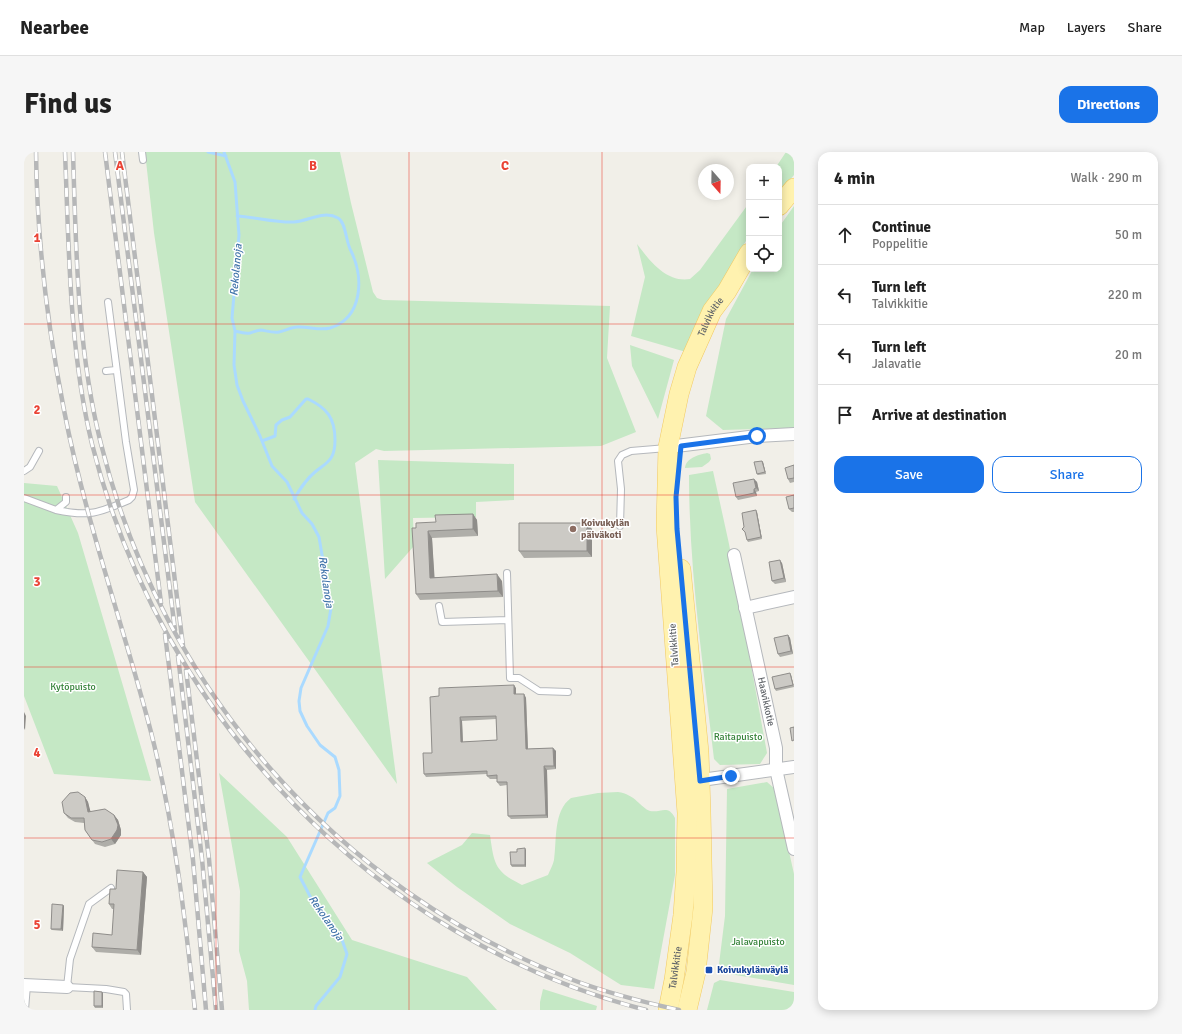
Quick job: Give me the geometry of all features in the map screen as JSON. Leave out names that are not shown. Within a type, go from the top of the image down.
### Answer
[{"type":"main road","points":[[782,202],[794,188]]},
{"type":"main road","name":"Talvikkitie","points":[[687,1010],[696,972],[703,908],[693,782],[677,529],[675,447],[679,394],[687,367],[712,311],[727,291],[746,258]]},
{"type":"main road","name":"Talvikkitie","points":[[668,1010],[674,980],[683,915],[693,782]]},
{"type":"street","points":[[675,447],[757,436],[794,434]]},
{"type":"street","name":"Haavikkotie","points":[[734,555],[776,748],[776,769],[794,849]]},
{"type":"street","points":[[745,608],[794,597]]},
{"type":"street","points":[[693,782],[794,767]]},
{"type":"street","points":[[25,985],[67,987]]},
{"type":"lane","points":[[142,152],[143,160]]},
{"type":"lane","points":[[24,498],[56,510],[75,514],[90,514],[101,512],[132,498],[134,490],[116,370],[108,302]]},
{"type":"lane","points":[[106,371],[116,370]]},
{"type":"lane","points":[[620,526],[621,489],[618,461],[622,455],[631,451],[675,447]]},
{"type":"lane","points":[[24,472],[30,467],[39,451]]},
{"type":"lane","points":[[56,510],[66,502],[66,497]]},
{"type":"lane","points":[[507,573],[510,678],[519,678],[539,691],[568,692]]},
{"type":"lane","points":[[439,606],[442,622],[508,620]]},
{"type":"lane","points":[[111,888],[89,904],[70,959],[67,987],[106,989],[124,992],[126,994],[127,1010]]},
{"type":"lane","points":[[25,985],[25,1010]]},
{"type":"green space","points":[[145,152],[340,152],[373,292],[377,298],[383,300],[610,306],[607,358],[636,432],[601,446],[384,451],[376,449],[355,463],[397,784],[195,502],[154,233]]},
{"type":"green space","points":[[786,152],[794,152],[794,175],[782,189],[782,164],[778,164]]},
{"type":"green space","points":[[794,206],[794,428],[723,430],[706,416],[726,319],[751,272],[782,272],[782,223]]},
{"type":"green space","points":[[746,207],[746,241],[696,324],[686,352],[631,336],[645,277],[637,244],[659,269],[673,277],[690,279],[700,270]]},
{"type":"green space","points":[[630,345],[674,360],[658,419],[632,366]]},
{"type":"green space","points":[[707,453],[710,454],[711,459],[702,467],[685,468],[690,459]]},
{"type":"green space","points":[[378,460],[514,464],[514,500],[476,502],[476,517],[413,518],[414,546],[385,579]]},
{"type":"green space","name":"Raitapuisto","points":[[713,471],[729,544],[767,753],[760,764],[720,765],[714,759],[694,582],[691,546],[689,475]]},
{"type":"green space","name":"Kytöpuisto","points":[[24,483],[57,486],[78,533],[151,781],[54,774],[24,696]]},
{"type":"green space","points":[[219,773],[287,837],[352,940],[467,977],[497,1010],[249,1010],[247,981],[239,951],[240,891]]},
{"type":"green space","name":"Jalavapuisto","points":[[767,782],[775,789],[794,874],[794,985],[718,972],[725,916],[727,789]]},
{"type":"green space","points":[[618,792],[629,795],[650,811],[670,811],[675,818],[675,875],[654,989],[621,985],[570,953],[510,924],[457,887],[427,863],[462,845],[472,833],[490,835],[497,866],[506,876],[522,885],[548,875],[554,860],[557,827],[561,810],[571,798],[598,793]]},
{"type":"green space","points":[[720,980],[794,992],[794,1010],[707,1010],[714,983]]},
{"type":"green space","points":[[543,989],[597,1006],[596,1010],[540,1010]]},
{"type":"building","points":[[762,461],[765,472],[757,474],[754,462]]},
{"type":"building","points":[[794,465],[794,478],[788,479],[785,468]]},
{"type":"building","points":[[754,479],[756,488],[754,489],[754,493],[736,497],[733,483]]},
{"type":"building","points":[[794,495],[794,508],[789,509],[786,497]]},
{"type":"building","points":[[756,510],[761,537],[747,540],[745,532],[742,529],[744,527],[742,513]]},
{"type":"building","points":[[473,514],[473,529],[428,531],[430,578],[497,574],[498,591],[416,594],[412,528],[416,528],[416,523],[436,522],[435,515]]},
{"type":"building","points":[[519,523],[587,523],[587,551],[519,551]]},
{"type":"building","points":[[780,560],[784,578],[772,581],[769,562]]},
{"type":"building","points":[[788,635],[791,651],[778,654],[774,638]]},
{"type":"building","points":[[790,673],[793,685],[775,689],[772,677]]},
{"type":"building","points":[[514,685],[514,694],[524,694],[526,749],[553,748],[554,766],[544,766],[546,815],[508,816],[507,782],[497,782],[497,775],[487,776],[487,771],[424,774],[423,753],[432,753],[430,697],[439,696],[439,688]],"holes":[[[496,716],[497,740],[461,742],[460,717]]]},
{"type":"building","points":[[794,727],[794,740],[792,741],[790,728]]},
{"type":"building","points":[[78,792],[85,797],[88,812],[105,809],[114,815],[118,825],[117,830],[111,839],[102,842],[92,840],[85,830],[84,818],[71,818],[64,813],[62,802],[70,793]]},
{"type":"building","points":[[525,848],[525,865],[511,865],[510,852],[517,852],[517,849]]},
{"type":"building","points":[[117,870],[143,872],[137,950],[92,947],[93,933],[112,935],[114,904],[109,904],[110,889],[116,889]]},
{"type":"building","points":[[52,904],[63,905],[61,929],[51,929]]},
{"type":"building","points":[[94,991],[102,992],[102,1006],[94,1006]]},
{"type":"waterway","points":[[208,152],[226,156]]},
{"type":"waterway","name":"Rekolanoja","points":[[224,152],[235,182],[239,235],[232,318],[235,331],[234,365],[237,385],[272,466],[287,482],[302,513],[312,524],[319,537],[331,608],[328,626],[301,688],[299,701],[300,711],[307,726],[320,745],[335,757],[339,770],[340,796],[335,808],[328,813],[300,877],[312,900],[341,937],[347,954],[340,977],[316,1006],[315,1010]]},
{"type":"waterway","points":[[235,331],[251,333],[258,330],[279,332],[297,327],[322,329],[330,328],[341,323],[355,306],[359,284],[355,261],[349,247],[343,224],[338,218],[322,215],[300,221],[287,222],[237,216]]},
{"type":"waterway","points":[[262,441],[275,436],[276,425],[282,420],[290,417],[306,399],[315,402],[329,415],[335,432],[332,456],[328,462],[309,478],[294,499]]},
{"type":"railway","points":[[36,152],[38,217],[44,281],[58,378],[73,451],[93,531],[140,692],[159,766],[178,870],[195,1010]]},
{"type":"railway","points":[[65,152],[69,262],[74,335],[84,408],[92,444],[124,544],[169,637],[225,724],[292,803],[369,872],[454,930],[547,977],[646,1010]]},
{"type":"railway","points":[[73,152],[77,262],[82,335],[93,408],[101,444],[129,533],[167,618],[215,697],[271,770],[336,835],[409,893],[488,941],[573,980],[625,997],[679,1010]]},
{"type":"railway","points":[[105,152],[161,603]]},
{"type":"railway","points":[[115,152],[175,630]]},
{"type":"railway","points":[[122,152],[183,646]]},
{"type":"railway","points":[[165,634],[193,860],[206,1010]]},
{"type":"railway","points":[[178,656],[202,859],[216,1010]]},
{"type":"railway","points":[[186,670],[209,859],[222,1010]]},
{"type":"place","name":"Koivukylän päiväkoti","points":[[573,529]]},
{"type":"place","name":"Koivukylänväylä","points":[[709,970]]},
{"type":"route","points":[[731,776],[700,781],[699,752],[677,529],[676,497],[681,446],[757,436]]}]
